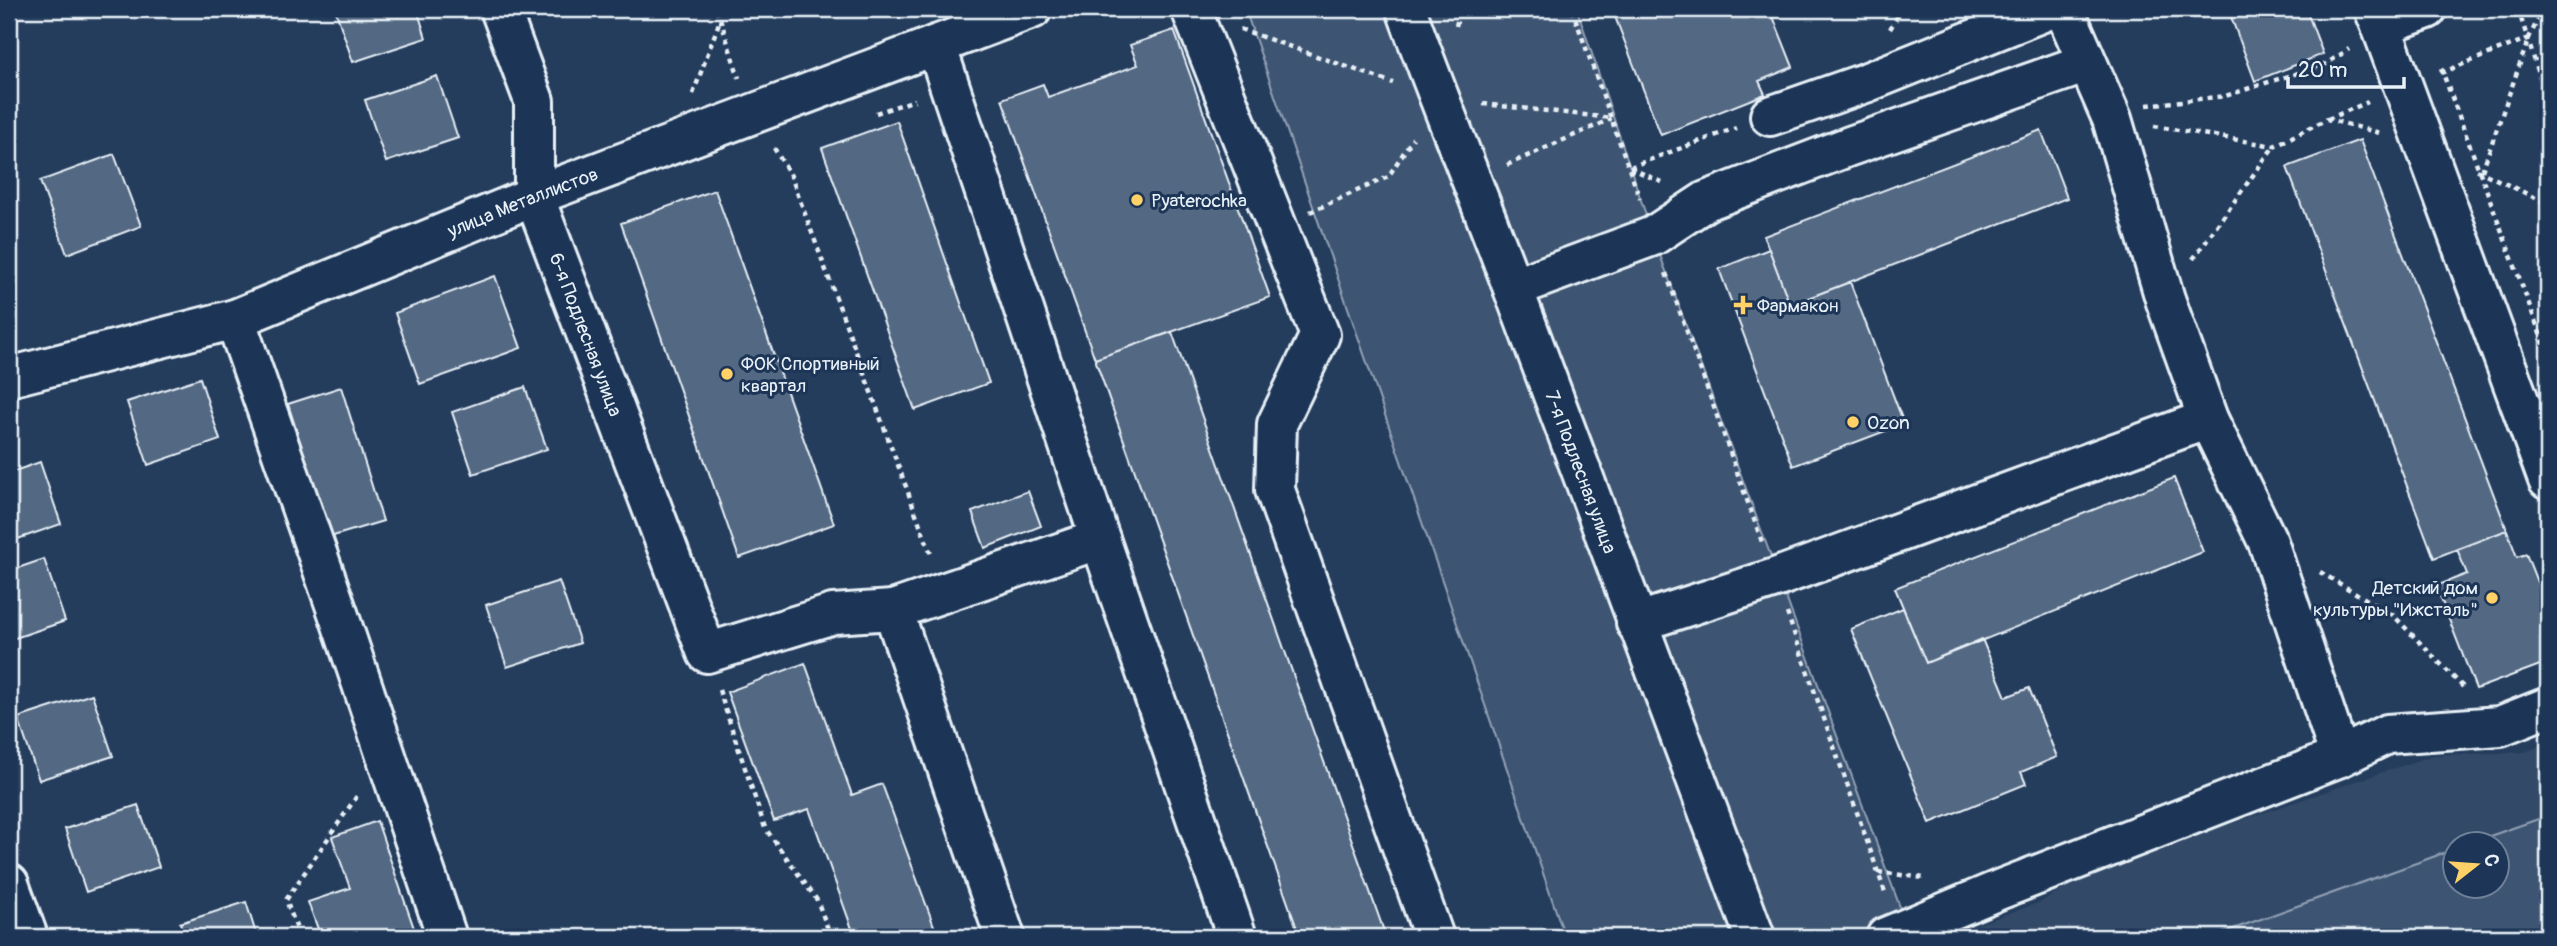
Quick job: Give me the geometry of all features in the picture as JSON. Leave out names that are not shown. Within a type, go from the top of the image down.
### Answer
[{"type":"street","name":"6-я Подлесная улица","points":[[500,9],[534,101],[534,196],[706,653]]},
{"type":"street","name":"улица Металлистов","points":[[9,377],[235,318],[534,196],[1032,9]]},
{"type":"street","name":"7-я Подлесная улица","points":[[1406,9],[1755,937]]},
{"type":"street","points":[[1770,116],[1865,83],[2050,9]]},
{"type":"street","points":[[2064,9],[2110,114],[2165,299],[2208,419],[2268,542],[2340,757]]},
{"type":"street","points":[[1192,10],[1320,334],[1277,424],[1275,490],[1434,937]]},
{"type":"street","points":[[2423,10],[2377,18],[2456,230],[2538,419],[2548,480]]},
{"type":"street","points":[[936,45],[1100,539],[1237,937]]},
{"type":"street","points":[[1513,288],[1653,236],[1706,201],[1850,146],[2087,63]]},
{"type":"street","points":[[235,318],[447,937]]},
{"type":"street","points":[[1636,623],[1775,578],[2208,419]]},
{"type":"street","points":[[706,653],[833,614],[893,610],[1100,539]]},
{"type":"street","points":[[893,610],[1005,937]]},
{"type":"street","points":[[1892,934],[2340,757],[2387,734],[2500,726],[2548,707]]},
{"type":"path","points":[[717,9],[751,114],[791,176],[946,592]]},
{"type":"path","points":[[1572,9],[1775,578],[1892,934]]},
{"type":"path","points":[[2518,9],[2548,102]]},
{"type":"path","points":[[2456,230],[2482,172],[2529,38],[2543,9]]},
{"type":"path","points":[[1192,10],[1438,99],[1612,118]]},
{"type":"path","points":[[2423,10],[2548,355]]},
{"type":"path","points":[[2110,114],[2225,96],[2326,64],[2377,18]]},
{"type":"path","points":[[674,143],[721,19]]},
{"type":"path","points":[[1278,227],[1388,177],[1438,99]]},
{"type":"path","points":[[2110,114],[2274,146]]},
{"type":"path","points":[[1630,167],[1770,116]]},
{"type":"path","points":[[1470,182],[1612,118]]},
{"type":"path","points":[[2165,299],[2274,146],[2327,119],[2425,145],[2548,204]]},
{"type":"path","points":[[2268,542],[2393,615],[2500,726]]},
{"type":"path","points":[[706,653],[765,828],[817,900],[831,937]]},
{"type":"path","points":[[300,937],[286,900],[384,755]]},
{"type":"shaded area","points":[[1245,9],[1577,9],[1653,236],[1911,937],[1565,937]]},
{"type":"shaded area","points":[[2548,743],[2548,937],[1942,937],[2041,902],[2091,871],[2434,755],[2525,752]]},
{"type":"shaded area","points":[[2544,817],[2548,827],[2548,937],[2211,937],[2442,854],[2442,900],[2512,900],[2512,830],[2507,830]]},
{"type":"building","points":[[335,9],[417,9],[426,38],[353,62]]},
{"type":"building","points":[[1612,9],[1770,9],[1793,67],[1759,81],[1765,94],[1661,135]]},
{"type":"building","points":[[2228,9],[2306,9],[2323,54],[2255,81]]},
{"type":"building","points":[[1174,30],[1270,297],[1095,359],[1002,99],[1043,84],[1048,97],[1138,65],[1130,45]]},
{"type":"building","points":[[437,76],[458,138],[386,162],[365,100]]},
{"type":"building","points":[[897,121],[989,383],[915,410],[822,148]]},
{"type":"building","points":[[2041,130],[2067,198],[1790,305],[1764,236]]},
{"type":"building","points":[[2360,140],[2507,530],[2434,558],[2287,167]]},
{"type":"building","points":[[114,154],[141,226],[67,254],[40,181]]},
{"type":"building","points":[[715,190],[834,524],[739,558],[621,223]]},
{"type":"building","points":[[1769,249],[1790,305],[1850,282],[1904,424],[1793,466],[1719,269]]},
{"type":"building","points":[[495,276],[521,348],[420,384],[395,313]]},
{"type":"building","points":[[1172,332],[1386,937],[1300,937],[1095,359]]},
{"type":"building","points":[[200,378],[220,440],[148,465],[127,402]]},
{"type":"building","points":[[341,387],[383,521],[330,537],[288,404]]},
{"type":"building","points":[[525,387],[547,449],[473,474],[452,412]]},
{"type":"building","points":[[40,462],[61,524],[9,542],[9,473]]},
{"type":"building","points":[[2174,478],[2203,552],[1926,663],[1895,588]]},
{"type":"building","points":[[1028,491],[1041,526],[985,548],[972,512]]},
{"type":"building","name":"Детский дом культуры \"Ижсталь\"","points":[[2507,530],[2517,557],[2526,554],[2548,610],[2548,662],[2476,689],[2436,586],[2467,574],[2457,549]]},
{"type":"building","points":[[44,559],[65,621],[9,640],[9,571]]},
{"type":"building","points":[[559,581],[580,643],[507,667],[486,605]]},
{"type":"building","points":[[1903,608],[1926,663],[1982,639],[2006,697],[2029,688],[2057,757],[2021,772],[2026,784],[1930,823],[1851,629]]},
{"type":"building","points":[[805,663],[852,795],[882,784],[938,937],[855,937],[809,809],[774,821],[727,692]]},
{"type":"building","points":[[92,694],[113,756],[39,780],[18,718]]},
{"type":"building","points":[[138,805],[159,867],[86,892],[65,829]]},
{"type":"building","points":[[377,821],[417,937],[321,937],[308,902],[350,888],[332,837]]},
{"type":"building","points":[[246,902],[257,937],[185,937],[180,923]]},
{"type":"place","name":"Pyaterochka","points":[[1137,200]]},
{"type":"place","name":"Фармакон","points":[[1743,305]]},
{"type":"place","name":"ФОК Спортивный квартал","points":[[727,374]]},
{"type":"place","name":"Ozon","points":[[1853,422]]},
{"type":"place","name":"Детский дом культуры \"Ижсталь\"","points":[[2492,598]]}]
